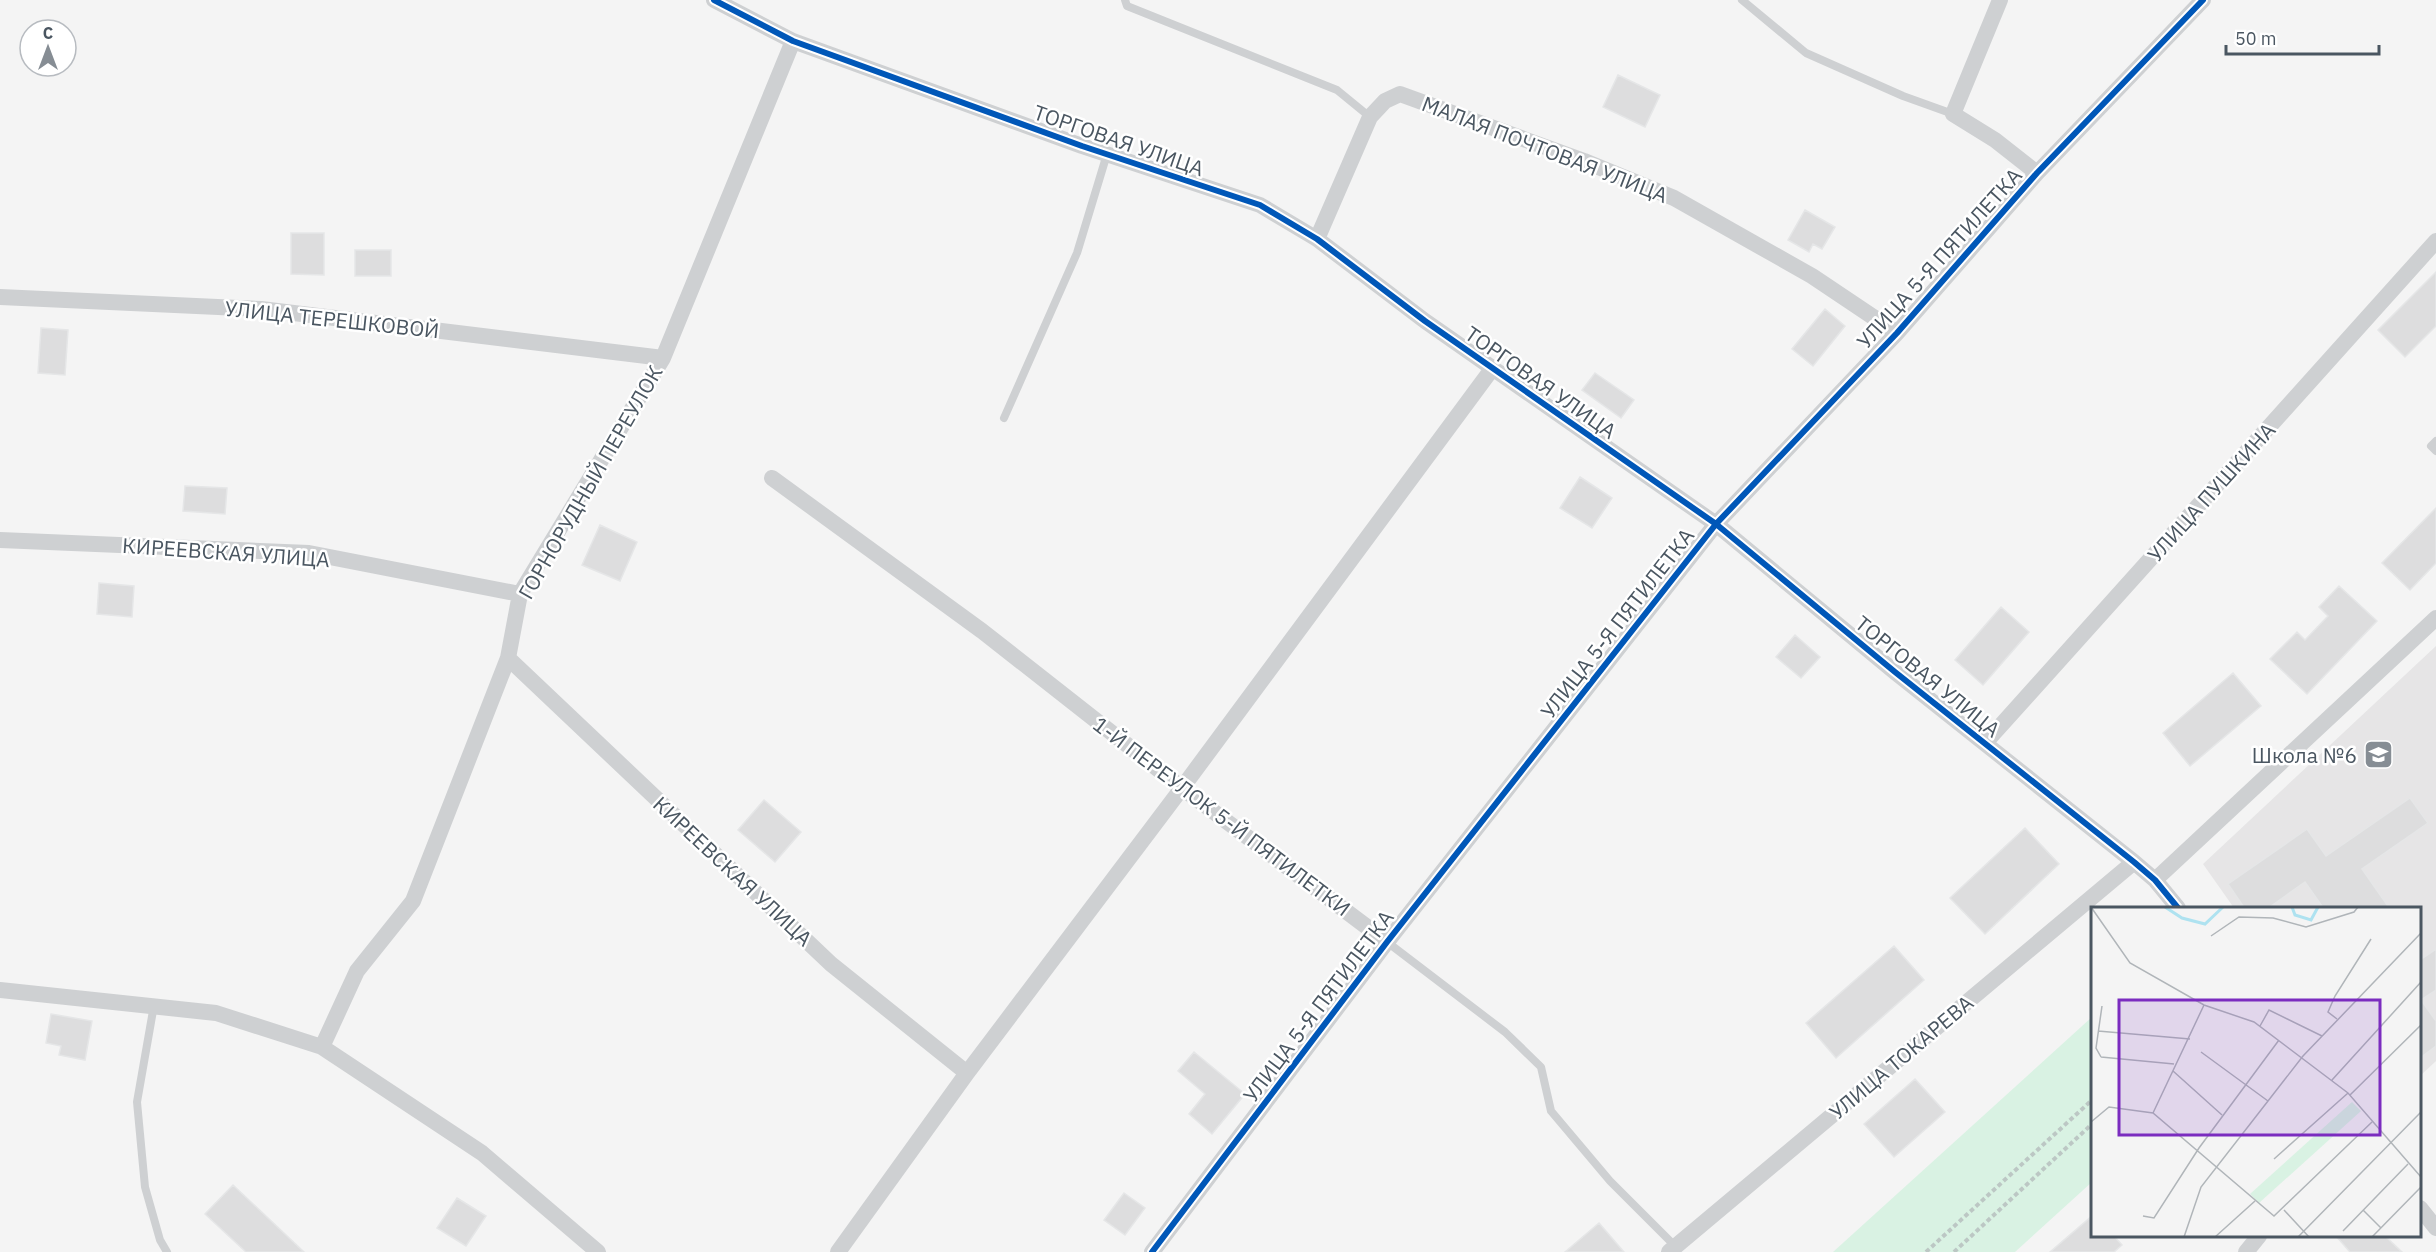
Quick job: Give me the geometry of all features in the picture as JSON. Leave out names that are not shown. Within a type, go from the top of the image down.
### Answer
[{"type":"street","name":"ТОРГОВАЯ УЛИЦА","points":[[714,0],[793,41],[1260,205],[1317,239],[1492,369],[1716,524],[1894,672],[2134,862],[2155,880],[2176,907]]},
{"type":"street","points":[[2000,0],[1953,114],[1995,140],[2037,172]]},
{"type":"street","name":"УЛИЦА 5-Я ПЯТИЛЕТКА","points":[[1152,1252],[1387,942],[1716,524],[1897,333],[2037,172],[2203,0]]},
{"type":"street","name":"ГОРНОРУДНЫЙ ПЕРЕУЛОК","points":[[322,1047],[357,972],[413,901],[508,658],[520,594],[663,358],[793,41]]},
{"type":"street","name":"МАЛАЯ ПОЧТОВАЯ УЛИЦА","points":[[1317,239],[1370,117],[1385,101],[1400,94],[1584,160],[1674,198],[1812,276],[1897,333]]},
{"type":"street","name":"УЛИЦА ПУШКИНА","points":[[1986,743],[2436,241]]},
{"type":"street","name":"УЛИЦА ТЕРЕШКОВОЙ","points":[[0,297],[261,309],[663,358]]},
{"type":"street","points":[[838,1252],[967,1073],[1182,788],[1492,369]]},
{"type":"street","name":"1-Й ПЕРЕУЛОК 5-Й ПЯТИЛЕТКИ","points":[[772,478],[982,631],[1182,788],[1387,942]]},
{"type":"street","name":"КИРЕЕВСКАЯ УЛИЦА","points":[[0,540],[309,553],[520,594]]},
{"type":"street","points":[[2155,880],[2436,618]]},
{"type":"street","name":"КИРЕЕВСКАЯ УЛИЦА","points":[[508,658],[831,964],[967,1073]]},
{"type":"street","name":"УЛИЦА ТОКАРЕВА","points":[[1672,1249],[2134,862]]},
{"type":"street","points":[[0,990],[216,1013],[322,1047],[482,1153],[598,1252]]},
{"type":"street","points":[[2421,1209],[2436,1228]]},
{"type":"street","points":[[2246,1252],[2258,1237]]},
{"type":"lane","points":[[1125,0],[1127,6],[1336,90],[1370,117]]},
{"type":"lane","points":[[1742,0],[1806,52],[1903,96],[1953,114]]},
{"type":"lane","points":[[1004,418],[1077,253],[1107,153]]},
{"type":"lane","points":[[2436,441],[2431,446],[2436,451]]},
{"type":"lane","name":"1-Й ПЕРЕУЛОК 5-Й ПЯТИЛЕТКИ","points":[[1387,942],[1505,1032],[1541,1067],[1551,1111],[1672,1249]]},
{"type":"lane","points":[[154,1005],[136,1102],[145,1187],[160,1240],[167,1252]]},
{"type":"path","points":[[1926,1252],[2091,1101]]},
{"type":"path","points":[[1954,1252],[2091,1125]]},
{"type":"shaded area","name":"Школа №6","points":[[2436,646],[2436,1061],[2421,1075],[2421,907],[2233,907],[2203,864]]},
{"type":"green space","points":[[2091,1018],[2091,1183],[2015,1252],[1833,1252]]},
{"type":"building","points":[[1618,75],[1660,95],[1645,127],[1603,107]]},
{"type":"building","points":[[1805,210],[1835,227],[1822,249],[1813,244],[1809,252],[1788,240]]},
{"type":"building","points":[[291,233],[324,233],[324,275],[291,274]]},
{"type":"building","points":[[355,250],[391,250],[391,276],[355,276]]},
{"type":"building","points":[[2436,272],[2436,326],[2405,357],[2378,330]]},
{"type":"building","points":[[1825,309],[1845,326],[1813,366],[1792,349]]},
{"type":"building","points":[[41,328],[68,330],[65,375],[38,373]]},
{"type":"building","points":[[1595,373],[1634,400],[1621,418],[1582,390]]},
{"type":"building","points":[[1580,477],[1612,498],[1592,528],[1560,508]]},
{"type":"building","points":[[185,486],[227,488],[225,514],[183,511]]},
{"type":"building","points":[[2436,508],[2436,563],[2410,590],[2382,563]]},
{"type":"building","points":[[600,525],[637,542],[620,581],[582,565]]},
{"type":"building","points":[[99,583],[134,586],[132,617],[97,614]]},
{"type":"building","points":[[2339,586],[2377,621],[2307,694],[2270,659],[2297,632],[2305,640],[2328,616],[2319,607]]},
{"type":"building","points":[[2001,607],[2029,632],[1983,685],[1955,660]]},
{"type":"building","points":[[1795,635],[1820,657],[1801,678],[1776,657]]},
{"type":"building","points":[[2233,673],[2261,706],[2190,766],[2163,733]]},
{"type":"building","points":[[2410,798],[2428,823],[2362,869],[2389,907],[2323,907],[2305,882],[2270,907],[2244,907],[2228,884],[2307,829],[2326,856]]},
{"type":"building","points":[[764,800],[801,832],[775,862],[738,830]]},
{"type":"building","points":[[2025,828],[2059,864],[1985,934],[1950,898]]},
{"type":"building","points":[[1894,946],[1924,980],[1836,1058],[1806,1023]]},
{"type":"building","points":[[2436,949],[2436,990],[2421,1000],[2421,959]]},
{"type":"building","points":[[2421,1000],[2436,1021],[2436,1046],[2421,1057]]},
{"type":"building","points":[[51,1014],[92,1021],[85,1060],[59,1055],[61,1046],[46,1043]]},
{"type":"building","points":[[1194,1052],[1245,1094],[1212,1134],[1189,1114],[1205,1094],[1178,1071]]},
{"type":"building","points":[[1915,1079],[1945,1112],[1894,1157],[1864,1124]]},
{"type":"building","points":[[233,1185],[304,1252],[246,1252],[205,1214]]},
{"type":"building","points":[[1124,1193],[1145,1208],[1125,1235],[1104,1220]]},
{"type":"building","points":[[457,1198],[486,1216],[466,1246],[437,1228]]},
{"type":"building","points":[[2091,1217],[2091,1237],[2115,1237],[2122,1245],[2114,1252],[2050,1252]]},
{"type":"building","points":[[1599,1223],[1624,1252],[1565,1252]]},
{"type":"building","points":[[2337,1237],[2386,1237],[2402,1252],[2350,1252]]},
{"type":"cycle path","points":[[714,0],[793,41],[1082,146],[1260,205],[1317,239],[1425,321],[1716,524],[1895,672],[2134,862],[2155,880],[2177,907]]},
{"type":"cycle path","points":[[1152,1252],[1387,942],[1716,524],[1897,333],[2037,173],[2203,0]]},
{"type":"place","name":"Школа №6","points":[[2378,755]]}]
